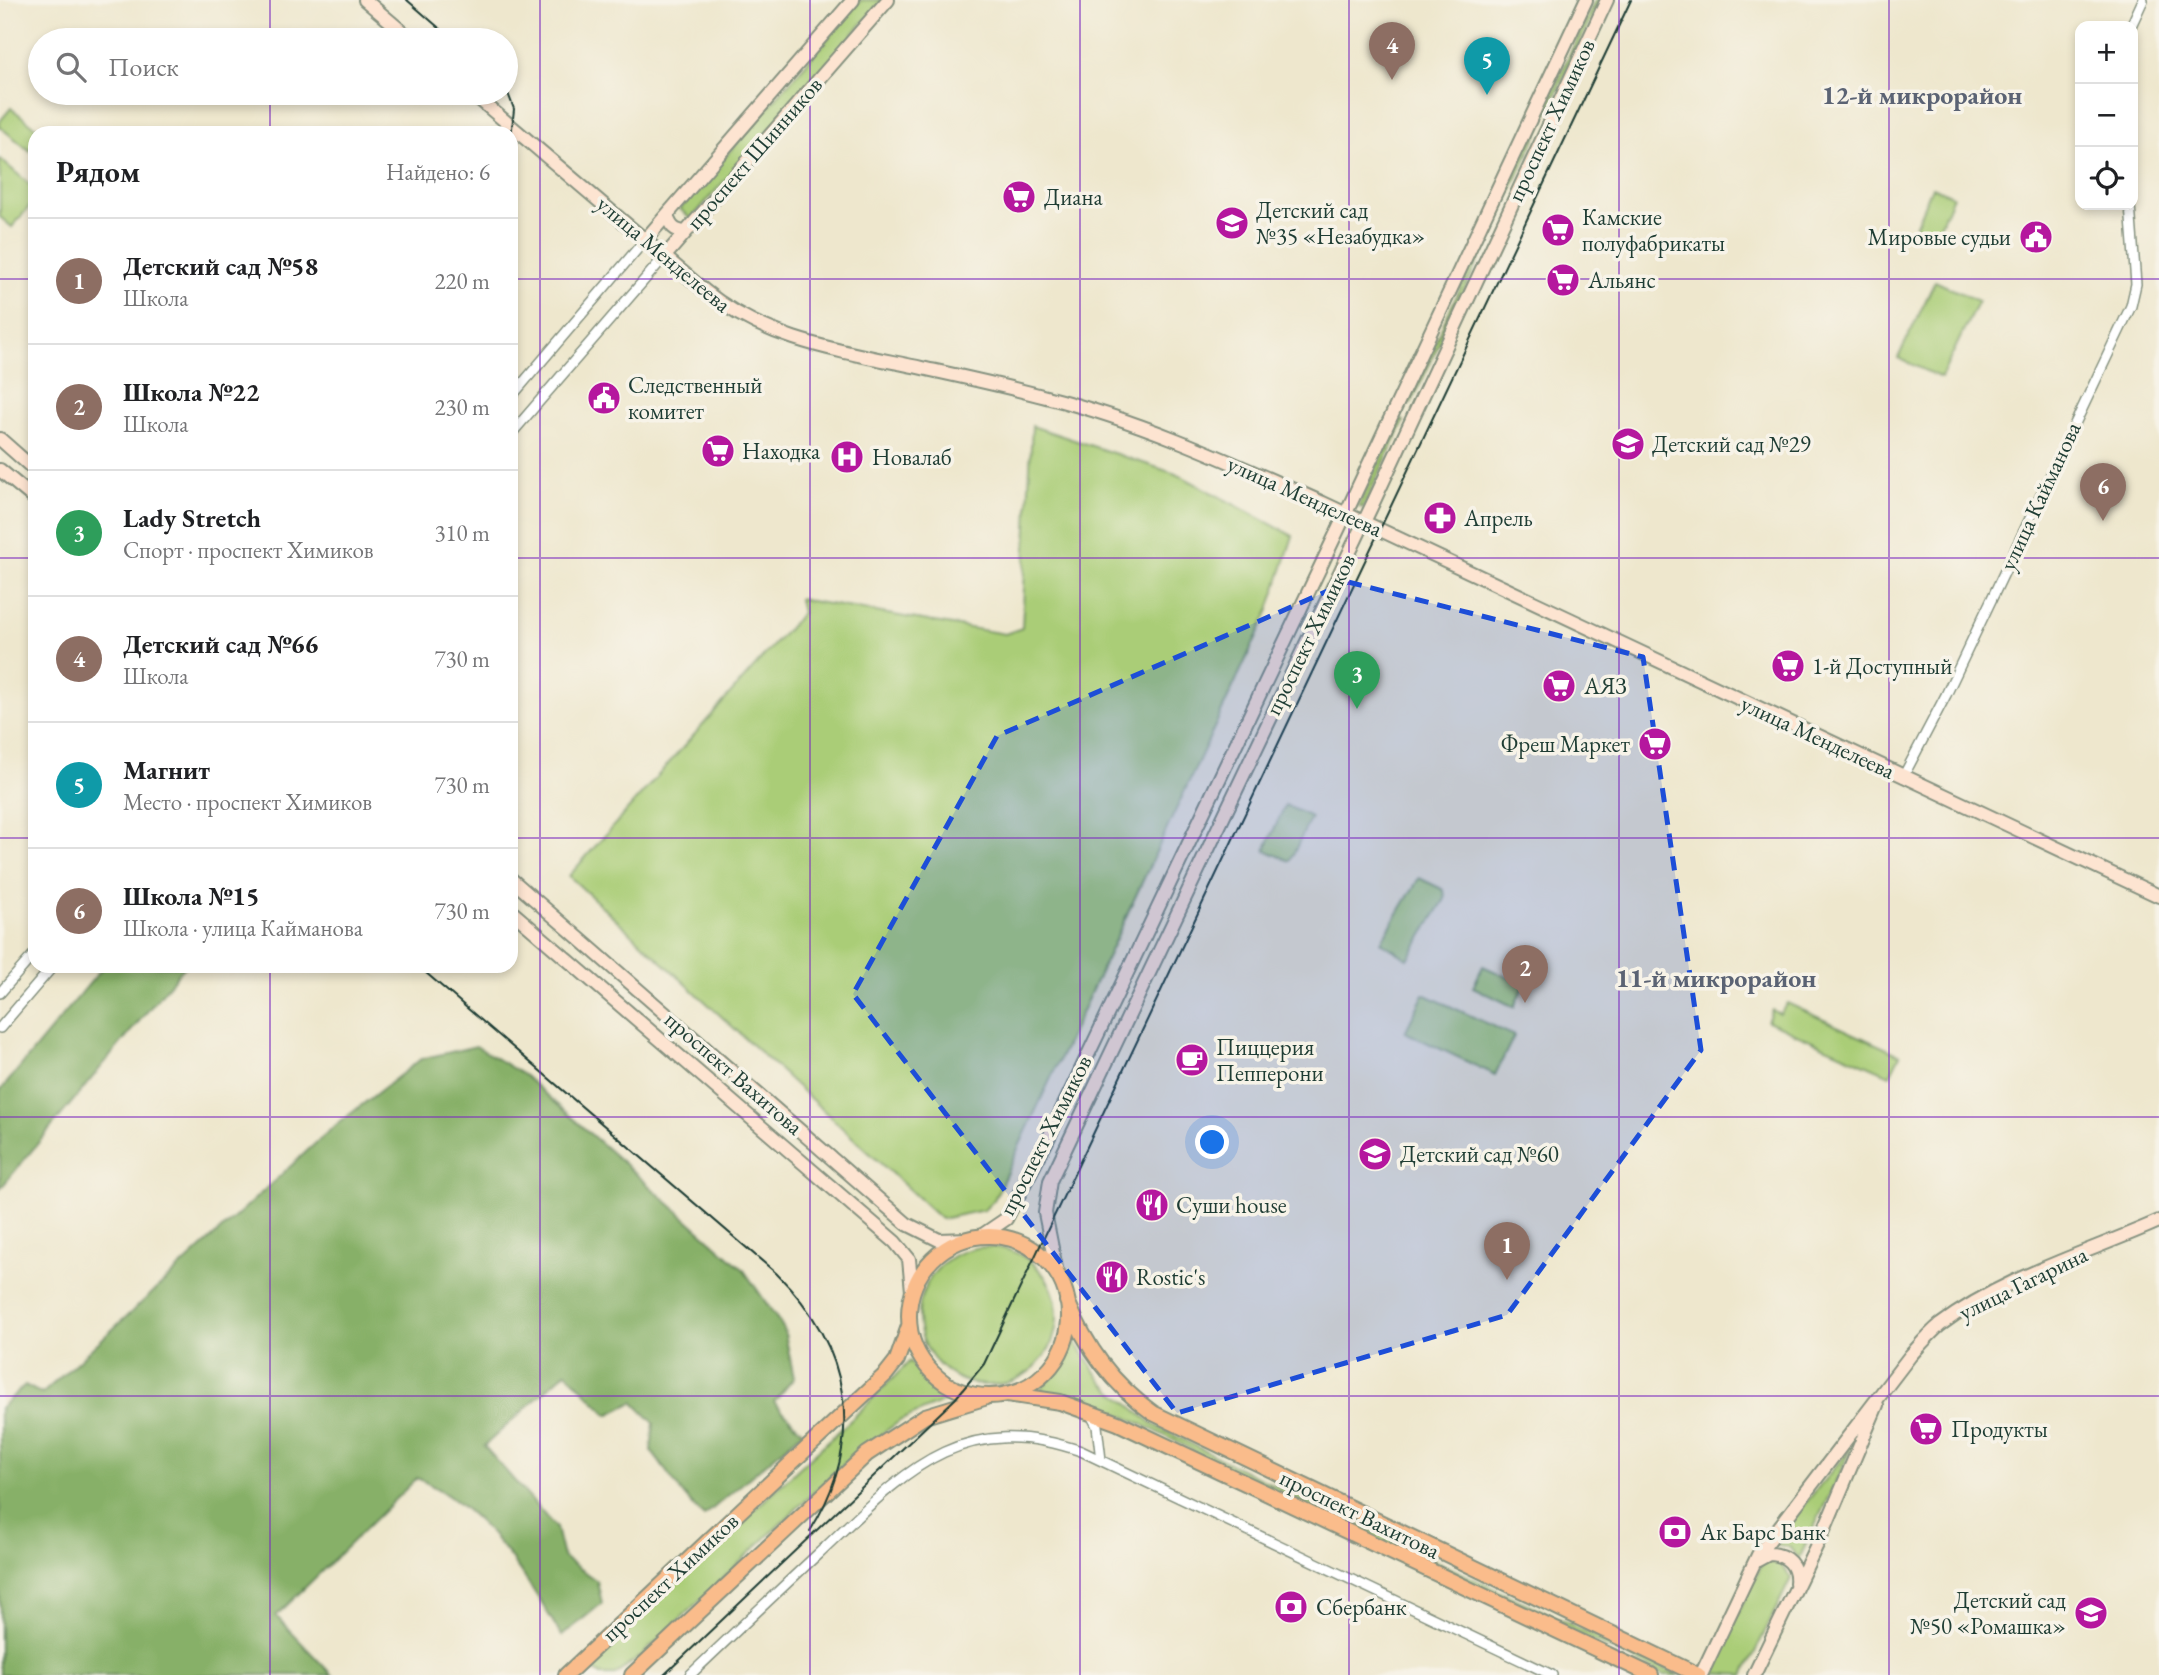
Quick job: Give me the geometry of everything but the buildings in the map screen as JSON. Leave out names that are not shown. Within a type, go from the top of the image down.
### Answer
[{"type":"main road","points":[[365,0],[398,28]]},
{"type":"main road","name":"проспект Шинников","points":[[645,240],[853,0]]},
{"type":"main road","name":"проспект Шинников","points":[[665,257],[888,0]]},
{"type":"main road","name":"проспект Химиков","points":[[974,1238],[996,1227],[1014,1206],[1346,513],[1586,0]]},
{"type":"main road","name":"проспект Химиков","points":[[1057,1273],[1045,1213],[1050,1181],[1406,434],[1607,0]]},
{"type":"main road","name":"улица Менделеева","points":[[486,105],[511,126]]},
{"type":"main road","name":"улица Менделеева","points":[[518,132],[727,309],[761,327],[839,352],[970,379],[1082,407],[1160,433],[1346,513],[2159,897]]},
{"type":"main road","points":[[667,215],[670,225],[677,231],[686,232]]},
{"type":"main road","points":[[1388,422],[1397,413],[1405,413],[1408,418],[1406,434]]},
{"type":"main road","points":[[0,439],[28,464]]},
{"type":"main road","points":[[0,470],[28,493]]},
{"type":"main road","points":[[1240,732],[1259,739]]},
{"type":"main road","name":"проспект Вахитова","points":[[518,884],[907,1224],[939,1240],[1003,1237],[1028,1246],[1041,1255],[1057,1273],[1067,1301],[1102,1366],[1120,1388],[1153,1413],[1700,1675]]},
{"type":"main road","name":"проспект Вахитова","points":[[518,917],[904,1251],[911,1266],[909,1324],[915,1345],[936,1375],[963,1392],[1060,1402],[1090,1412],[1651,1675]]},
{"type":"main road","name":"улица Гагарина","points":[[1700,1675],[1758,1555],[1835,1450],[1878,1401],[1910,1356],[1938,1326],[2005,1288],[2159,1221]]},
{"type":"main road","name":"проспект Вахитова","points":[[912,1291],[935,1257],[974,1238]]},
{"type":"main road","name":"проспект Вахитова","points":[[1000,1395],[1030,1385],[1058,1357],[1065,1341],[1067,1301]]},
{"type":"main road","name":"проспект Химиков","points":[[566,1675],[886,1374],[897,1360],[909,1324]]},
{"type":"main road","name":"проспект Химиков","points":[[632,1675],[842,1475],[880,1444],[925,1416],[1000,1395]]},
{"type":"main road","name":"улица Гагарина","points":[[1754,1675],[1795,1591],[1871,1423],[1878,1401]]},
{"type":"main road","points":[[1750,1570],[1764,1556],[1783,1557],[1795,1570],[1795,1591]]},
{"type":"street","points":[[2133,21],[2143,0]]},
{"type":"street","name":"улица Кайманова","points":[[1903,777],[1946,695],[2131,306],[2136,284],[2130,210]]},
{"type":"street","name":"проспект Шинников","points":[[518,389],[645,240]]},
{"type":"street","name":"проспект Шинников","points":[[518,426],[665,257]]},
{"type":"street","points":[[0,993],[28,961]]},
{"type":"street","points":[[0,1028],[47,973]]},
{"type":"street","points":[[1090,1412],[1097,1426],[1101,1460]]},
{"type":"street","points":[[690,1675],[889,1486],[917,1465],[952,1448],[1002,1437],[1062,1445],[1101,1460],[1552,1675]]},
{"type":"highlighted area","points":[[1348,582],[1643,657],[1701,1050],[1507,1315],[1177,1413],[853,994],[997,736]]},
{"type":"green space","points":[[861,0],[883,0],[691,219],[680,209]]},
{"type":"green space","points":[[1595,0],[1600,0],[1411,404],[1407,402]]},
{"type":"green space","points":[[11,108],[34,126],[28,126],[28,149],[0,127],[0,121]]},
{"type":"green space","points":[[0,159],[28,183],[28,208],[12,227],[0,217]]},
{"type":"green space","points":[[1932,187],[1953,196],[1936,235],[1915,227]]},
{"type":"green space","points":[[1935,281],[1978,301],[1941,378],[1898,358]]},
{"type":"green space","points":[[1399,419],[1404,421],[1363,508],[1358,506]]},
{"type":"green space","points":[[1032,426],[1179,475],[1293,536],[1269,610],[994,1200],[984,1210],[941,1219],[569,876],[802,613],[799,599],[1005,634],[1022,628]]},
{"type":"green space","points":[[1285,805],[1311,817],[1290,861],[1265,850]]},
{"type":"green space","points":[[1419,878],[1444,890],[1445,899],[1408,959],[1381,942]]},
{"type":"green space","points":[[1483,966],[1524,985],[1514,1007],[1473,987]]},
{"type":"green space","points":[[98,973],[179,973],[0,1189],[0,1091]]},
{"type":"green space","points":[[1424,994],[1514,1036],[1495,1075],[1405,1032]]},
{"type":"green space","points":[[1787,1003],[1900,1055],[1890,1075],[1767,1021],[1772,1010],[1780,1014]]},
{"type":"green space","points":[[476,1046],[525,1076],[743,1269],[784,1329],[794,1378],[774,1402],[803,1432],[704,1516],[682,1493],[651,1451],[654,1423],[633,1402],[608,1415],[566,1372],[484,1446],[556,1528],[563,1557],[597,1581],[602,1603],[562,1636],[517,1567],[483,1526],[464,1507],[442,1491],[417,1478],[276,1616],[332,1675],[0,1675],[0,1408],[25,1385],[42,1394],[331,1129],[421,1059]]},
{"type":"green space","points":[[988,1247],[1014,1252],[1037,1267],[1052,1290],[1057,1316],[1052,1342],[1037,1365],[1014,1380],[988,1385],[962,1380],[939,1365],[924,1342],[919,1316],[924,1290],[939,1267],[962,1252]]},
{"type":"green space","points":[[1074,1344],[1077,1344],[1103,1383],[1154,1425],[1252,1475],[1679,1675],[1665,1675],[1252,1481],[1150,1428],[1097,1405],[1043,1392],[1041,1388],[1061,1368]]},
{"type":"green space","points":[[910,1361],[928,1384],[948,1398],[945,1401],[901,1420],[852,1456],[641,1656],[615,1675],[601,1675],[587,1665],[853,1418]]},
{"type":"green space","points":[[1853,1445],[1799,1559],[1789,1547],[1772,1544]]},
{"type":"green space","points":[[1772,1561],[1782,1565],[1791,1578],[1744,1675],[1709,1673],[1762,1564]]},
{"type":"tram line","points":[[407,0],[439,28]]},
{"type":"tram line","points":[[664,1675],[955,1399],[984,1364],[1631,0]]},
{"type":"tram line","points":[[512,105],[512,126]]},
{"type":"tram line","points":[[426,973],[776,1273],[801,1302],[821,1332],[835,1363],[842,1396],[844,1429],[839,1463],[828,1497],[810,1531]]},
{"type":"place","name":"Детский сад №66","points":[[1392,80]]},
{"type":"place","name":"Магнит","points":[[1487,95]]},
{"type":"place","name":"Диана","points":[[1019,197]]},
{"type":"place","name":"Детский сад №35 «Незабудка»","points":[[1232,223]]},
{"type":"place","name":"Камские полуфабрикаты","points":[[1558,230]]},
{"type":"place","name":"Мировые судьи","points":[[2036,237]]},
{"type":"place","name":"Альянс","points":[[1563,280]]},
{"type":"place","name":"Следственный комитет","points":[[604,398]]},
{"type":"place","name":"Детский сад №29","points":[[1628,444]]},
{"type":"place","name":"Находка","points":[[718,451]]},
{"type":"place","name":"Новалаб","points":[[847,457]]},
{"type":"place","name":"Апрель","points":[[1440,518]]},
{"type":"place","name":"Школа №15","points":[[2103,521]]},
{"type":"place","name":"1-й Доступный","points":[[1788,666]]},
{"type":"place","name":"АЯЗ","points":[[1559,686]]},
{"type":"place","name":"Lady Stretch","points":[[1357,709]]},
{"type":"place","name":"Фреш Маркет","points":[[1655,744]]},
{"type":"place","name":"Школа №22","points":[[1525,1003]]},
{"type":"place","name":"Пиццерия Пепперони","points":[[1192,1060]]},
{"type":"place","name":"Детский сад №60","points":[[1375,1154]]},
{"type":"place","name":"Суши house","points":[[1152,1205]]},
{"type":"place","name":"Rostic's","points":[[1112,1277]]},
{"type":"place","name":"Детский сад №58","points":[[1507,1280]]},
{"type":"place","name":"Продукты","points":[[1926,1429]]},
{"type":"place","name":"Ак Барс Банк","points":[[1675,1532]]},
{"type":"place","name":"Сбербанк","points":[[1291,1607]]},
{"type":"place","name":"Детский сад №50 «Ромашка»","points":[[2091,1613]]},
{"type":"district","name":"12-й микрорайон","points":[[1922,95]]},
{"type":"district","name":"11-й микрорайон","points":[[1716,978]]}]
